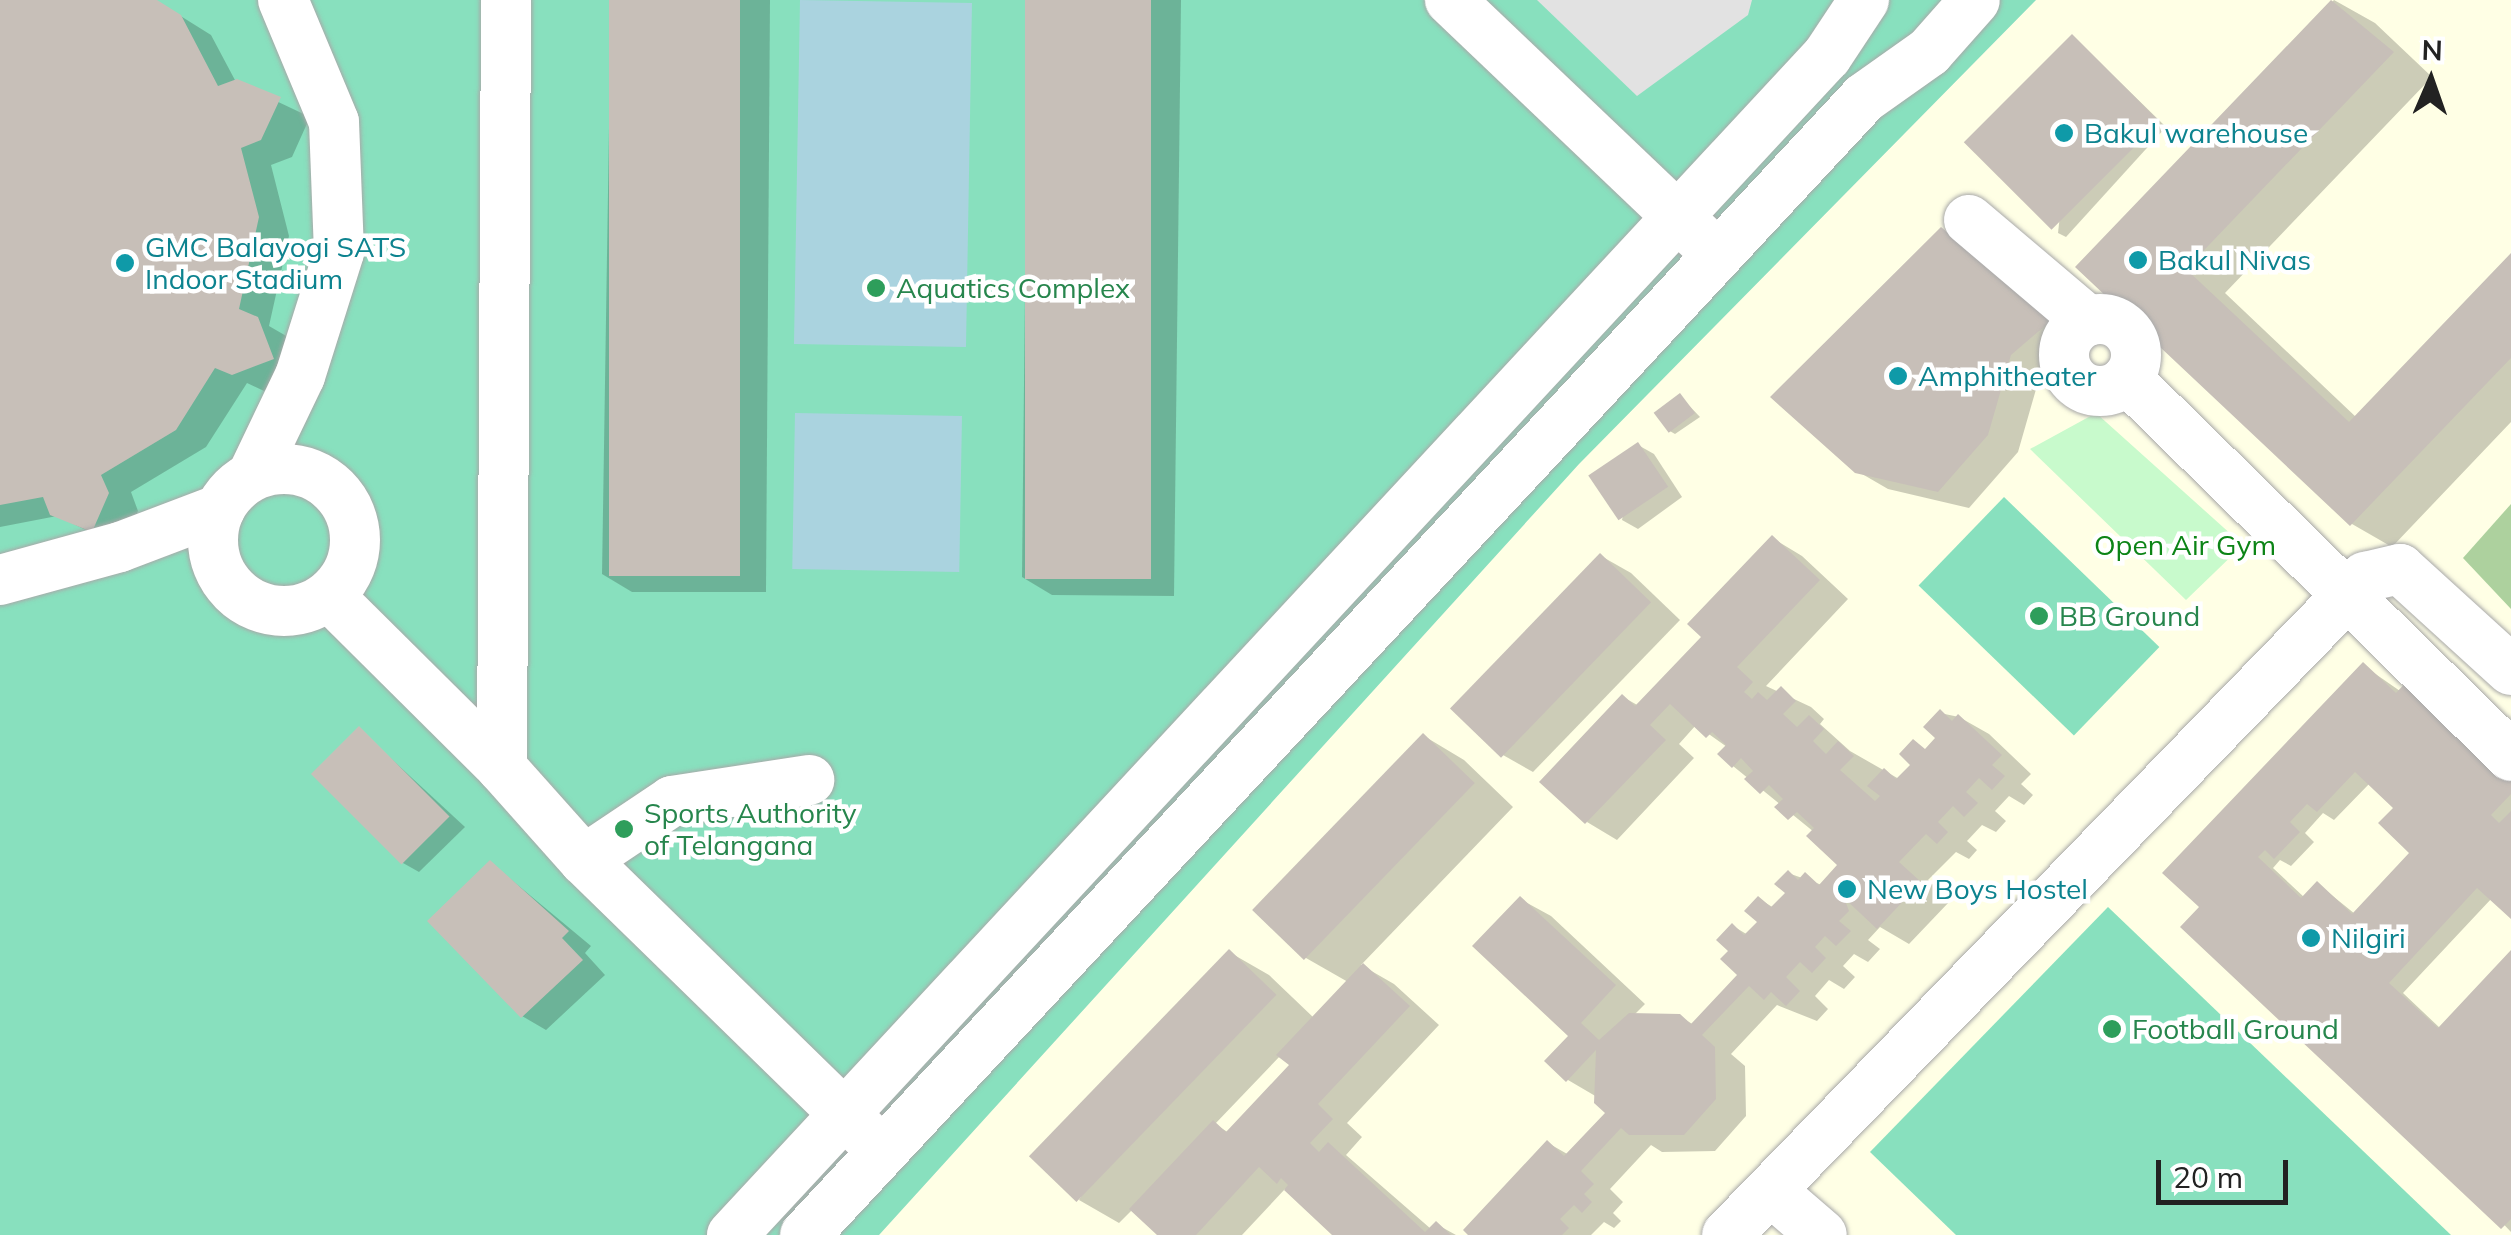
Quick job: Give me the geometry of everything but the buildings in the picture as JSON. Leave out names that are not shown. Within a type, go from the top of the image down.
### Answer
[{"type":"street","points":[[0,580],[120,547],[236,493],[297,470],[320,478],[344,502],[356,534],[354,558],[329,596],[312,606],[274,612],[236,593],[213,554],[236,493],[300,376],[339,252],[334,122],[282,0]]},
{"type":"street","points":[[502,768],[506,0]]},
{"type":"street","points":[[1450,0],[1718,255]]},
{"type":"street","points":[[805,1235],[1864,98],[1929,52],[1975,0]]},
{"type":"street","points":[[732,1235],[1827,56],[1857,10],[1902,71]]},
{"type":"street","points":[[1969,220],[2088,321],[2111,321],[2130,335],[2135,357],[2127,379],[2511,756]]},
{"type":"street","points":[[1727,1235],[2365,577],[2400,569],[2511,670]]},
{"type":"street","points":[[329,596],[502,768],[584,860],[882,1151]]},
{"type":"street","points":[[584,860],[672,801],[809,780]]},
{"type":"street","points":[[1771,1191],[1822,1235]]},
{"type":"shaded area","points":[[1537,0],[1752,0],[1748,15],[1637,96]]},
{"type":"shaded area","points":[[2036,0],[2511,0],[2511,1235],[879,1235],[1579,464]]},
{"type":"green space","name":"Sports Authority of Telangana","points":[[0,0],[2036,0],[1579,464],[879,1235],[0,1235]]},
{"type":"green space","name":"Open Air Gym","points":[[2096,413],[2243,545],[2186,600],[2030,449]]},
{"type":"green space","name":"BB Ground","points":[[2004,497],[2159,647],[2074,736],[1919,585]]},
{"type":"green space","points":[[2511,504],[2511,609],[2463,558]]},
{"type":"green space","name":"Football Ground","points":[[2108,907],[2451,1235],[1956,1235],[1870,1152]]},
{"type":"water","points":[[800,0],[972,3],[966,347],[794,344]]},
{"type":"water","points":[[795,413],[962,416],[959,572],[792,569]]},
{"type":"place","name":"Bakul warehouse","points":[[2064,133]]},
{"type":"place","name":"Bakul Nivas","points":[[2138,260]]},
{"type":"place","name":"GMC Balayogi SATS Indoor Stadium","points":[[125,263]]},
{"type":"place","name":"Aquatics Complex","points":[[876,288]]},
{"type":"place","name":"Amphitheater","points":[[1898,376]]},
{"type":"place","name":"BB Ground","points":[[2039,616]]},
{"type":"place","name":"Sports Authority of Telangana","points":[[624,829]]},
{"type":"place","name":"New Boys Hostel","points":[[1847,889]]},
{"type":"place","name":"Nilgiri","points":[[2311,938]]},
{"type":"place","name":"Football Ground","points":[[2112,1029]]}]
